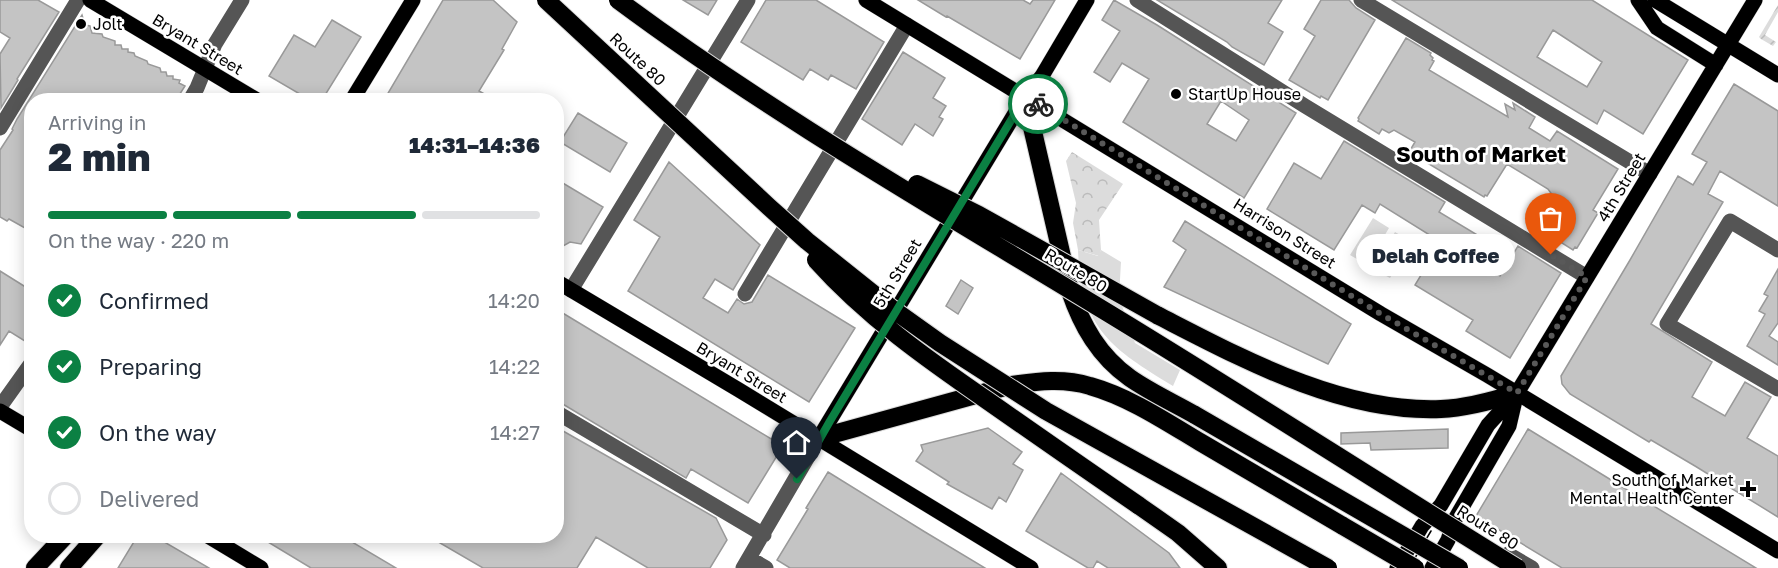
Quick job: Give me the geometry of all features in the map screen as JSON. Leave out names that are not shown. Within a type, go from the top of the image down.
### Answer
[{"type":"highway","name":"Route 80","points":[[546,0],[807,241],[891,308],[991,376],[1100,442],[1328,568]]},
{"type":"highway","name":"Route 80","points":[[618,0],[702,61],[811,132],[1169,350],[1517,568]]},
{"type":"highway","points":[[1025,97],[1070,291],[1079,317],[1109,360],[1130,378],[1459,568]]},
{"type":"highway","points":[[811,132],[979,215],[1157,315],[1271,370],[1364,403],[1418,409],[1443,409],[1488,402],[1517,393]]},
{"type":"highway","points":[[769,207],[830,276],[894,333],[1178,533],[1218,568]]},
{"type":"highway","points":[[819,438],[1012,385],[1038,381],[1063,381],[1089,386],[1119,397],[1185,433],[1415,568]]},
{"type":"highway","points":[[35,568],[58,543]]},
{"type":"highway","points":[[69,568],[91,543]]},
{"type":"main road","name":"Bryant Street","points":[[90,0],[245,93]]},
{"type":"main road","points":[[356,93],[413,0]]},
{"type":"main road","name":"Harrison Street","points":[[866,0],[1381,314],[1517,393],[1778,551]]},
{"type":"main road","name":"5th Street","points":[[819,438],[1025,97],[1042,76],[1087,0]]},
{"type":"main road","points":[[1638,0],[1657,28],[1716,65]]},
{"type":"main road","points":[[1655,0],[1778,75]]},
{"type":"main road","name":"4th Street","points":[[1397,568],[1422,526],[1440,505],[1488,425],[1517,393],[1755,0]]},
{"type":"main road","name":"Bryant Street","points":[[564,286],[1032,568]]},
{"type":"main road","name":"4th Street","points":[[1432,568],[1448,540],[1454,522],[1509,426],[1517,393]]},
{"type":"main road","points":[[0,409],[24,425]]},
{"type":"main road","points":[[220,543],[261,568]]},
{"type":"street","points":[[2,122],[78,0]]},
{"type":"street","points":[[193,93],[215,44],[243,0]]},
{"type":"street","points":[[571,290],[748,0]]},
{"type":"street","points":[[1137,0],[1305,106],[1587,277]]},
{"type":"street","points":[[1361,0],[1650,174]]},
{"type":"street","points":[[745,294],[907,25]]},
{"type":"street","points":[[1778,250],[1730,221],[1667,324],[1778,388]]},
{"type":"street","points":[[0,409],[24,374]]},
{"type":"street","points":[[564,417],[764,535]]},
{"type":"street","name":"5th Street","points":[[746,563],[819,438]]},
{"type":"street","points":[[1454,522],[1532,568]]},
{"type":"street","points":[[746,563],[766,568]]},
{"type":"green space","points":[[1778,5],[1778,12],[1765,35],[1776,42],[1773,46],[1759,37]]},
{"type":"green space","points":[[1072,152],[1123,184],[1099,220],[1101,250],[1099,256],[1078,250],[1073,223],[1076,203],[1066,161]]},
{"type":"green space","points":[[1373,218],[1389,228],[1367,265],[1350,255]]},
{"type":"green space","points":[[1395,232],[1412,242],[1390,278],[1373,269]]},
{"type":"green space","points":[[1078,250],[1098,256],[1101,250],[1121,262],[1119,297],[1135,343],[1180,370],[1173,386],[1132,360],[1103,333],[1093,318],[1085,299],[1080,277]]},
{"type":"building","points":[[0,0],[38,0],[59,12],[1,108],[0,54],[10,38],[0,32]]},
{"type":"building","points":[[443,0],[493,0],[517,22],[502,49],[504,50],[479,91],[483,93],[388,93]]},
{"type":"building","points":[[683,0],[717,0],[708,15]]},
{"type":"building","points":[[766,0],[816,0],[884,42],[856,89],[831,75],[828,80],[810,69],[803,80],[741,42]]},
{"type":"building","points":[[918,0],[1023,0],[1030,4],[1033,0],[1055,0],[1020,59]]},
{"type":"building","points":[[1114,0],[1296,113],[1244,198],[1123,122],[1149,79],[1122,63],[1110,82],[1094,72],[1120,31],[1102,20]],"holes":[[[1221,101],[1249,120],[1236,141],[1207,124]]]},
{"type":"building","points":[[1157,0],[1282,0],[1268,23],[1283,32],[1264,65]]},
{"type":"building","points":[[1321,0],[1349,0],[1356,8],[1375,20],[1328,100],[1321,96],[1320,98],[1289,80],[1315,36],[1304,29]]},
{"type":"building","points":[[1392,0],[1592,0],[1688,60],[1643,134],[1604,110],[1597,124]],"holes":[[[1553,30],[1602,62],[1587,87],[1537,57]]]},
{"type":"building","points":[[82,15],[85,25],[90,26],[92,33],[102,34],[103,37],[115,41],[115,45],[128,49],[128,52],[160,68],[161,72],[166,72],[167,76],[180,80],[179,83],[185,86],[180,93],[33,93]]},
{"type":"building","points":[[332,20],[361,37],[326,93],[298,93],[269,76],[294,35],[315,47]]},
{"type":"building","points":[[1406,38],[1431,53],[1434,61],[1429,70],[1508,117],[1505,104],[1515,110],[1513,103],[1535,117],[1529,128],[1550,141],[1557,131],[1618,169],[1593,210],[1598,213],[1577,248],[1573,250],[1543,231],[1547,223],[1543,220],[1553,202],[1553,196],[1548,189],[1507,164],[1487,196],[1484,197],[1409,152],[1415,142],[1394,130],[1389,133],[1382,129],[1379,134],[1358,121]]},
{"type":"building","points":[[903,52],[945,78],[933,98],[946,106],[939,117],[943,119],[933,136],[915,124],[902,145],[862,119]]},
{"type":"building","points":[[1734,84],[1778,111],[1778,206],[1720,171],[1708,194],[1723,202],[1651,324],[1712,362],[1692,397],[1725,416],[1745,382],[1771,397],[1747,438],[1778,456],[1778,517],[1570,394],[1562,384],[1561,376],[1678,176],[1693,185],[1707,162],[1692,154]]},
{"type":"building","points":[[24,108],[24,227],[0,217],[0,150]]},
{"type":"building","points":[[578,113],[627,143],[610,172],[564,144],[564,136]]},
{"type":"building","points":[[1344,141],[1445,202],[1439,212],[1489,242],[1477,262],[1500,276],[1518,246],[1561,273],[1510,358],[1466,331],[1473,320],[1415,285],[1441,242],[1380,204],[1375,213],[1362,205],[1334,250],[1267,209],[1294,163],[1321,179]]},
{"type":"building","points":[[669,162],[760,245],[733,290],[715,279],[703,298],[728,313],[737,299],[744,304],[752,302],[768,275],[855,328],[809,402],[628,291],[660,237],[634,220]]},
{"type":"building","points":[[564,184],[603,207],[581,244],[570,242],[564,245]]},
{"type":"building","points":[[1185,221],[1351,324],[1328,364],[1164,287],[1186,250],[1173,241]]},
{"type":"building","points":[[1778,269],[1778,323],[1769,336],[1778,342],[1778,365],[1747,346],[1765,314],[1759,311],[1768,296],[1764,294]]},
{"type":"building","points":[[0,271],[24,286],[24,340],[9,331],[0,345]]},
{"type":"building","points":[[961,280],[973,288],[958,314],[946,306]]},
{"type":"building","points":[[564,314],[783,446],[748,503],[691,469],[686,478],[564,405]]},
{"type":"building","points":[[988,428],[1022,452],[1013,464],[1023,470],[1006,502],[999,497],[992,509],[947,484],[949,482],[916,461],[923,451],[921,445]]},
{"type":"building","points":[[1448,429],[1448,448],[1371,450],[1370,443],[1341,444],[1341,433]]},
{"type":"building","points":[[1528,429],[1756,568],[1562,568],[1476,516]]},
{"type":"building","points":[[564,432],[716,518],[727,540],[710,568],[648,568],[596,537],[577,568],[483,568],[440,543],[564,543]]},
{"type":"building","points":[[828,472],[985,568],[790,568],[777,560]]},
{"type":"building","points":[[1061,473],[1169,553],[1180,568],[1108,568],[1097,561],[1093,568],[1088,568],[1026,531]]},
{"type":"building","points":[[133,543],[166,543],[209,568],[118,568]]},
{"type":"building","points":[[270,543],[354,543],[396,568],[311,568]]},
{"type":"tram line","points":[[1409,568],[1431,531]]},
{"type":"way so far","points":[[1038,104],[1381,314],[1517,393],[1587,277],[1551,255]]},
{"type":"place","name":"Jolt","points":[[81,24]]},
{"type":"place","name":"StartUp House","points":[[1176,94]]},
{"type":"place","name":"Delah Coffee","points":[[1551,255]]},
{"type":"place","name":"South of Market Mental Health Center","points":[[1748,489]]},
{"type":"district","name":"South of Market","points":[[1481,154]]},
{"type":"route","points":[[797,479],[1025,97],[1038,104]]}]
